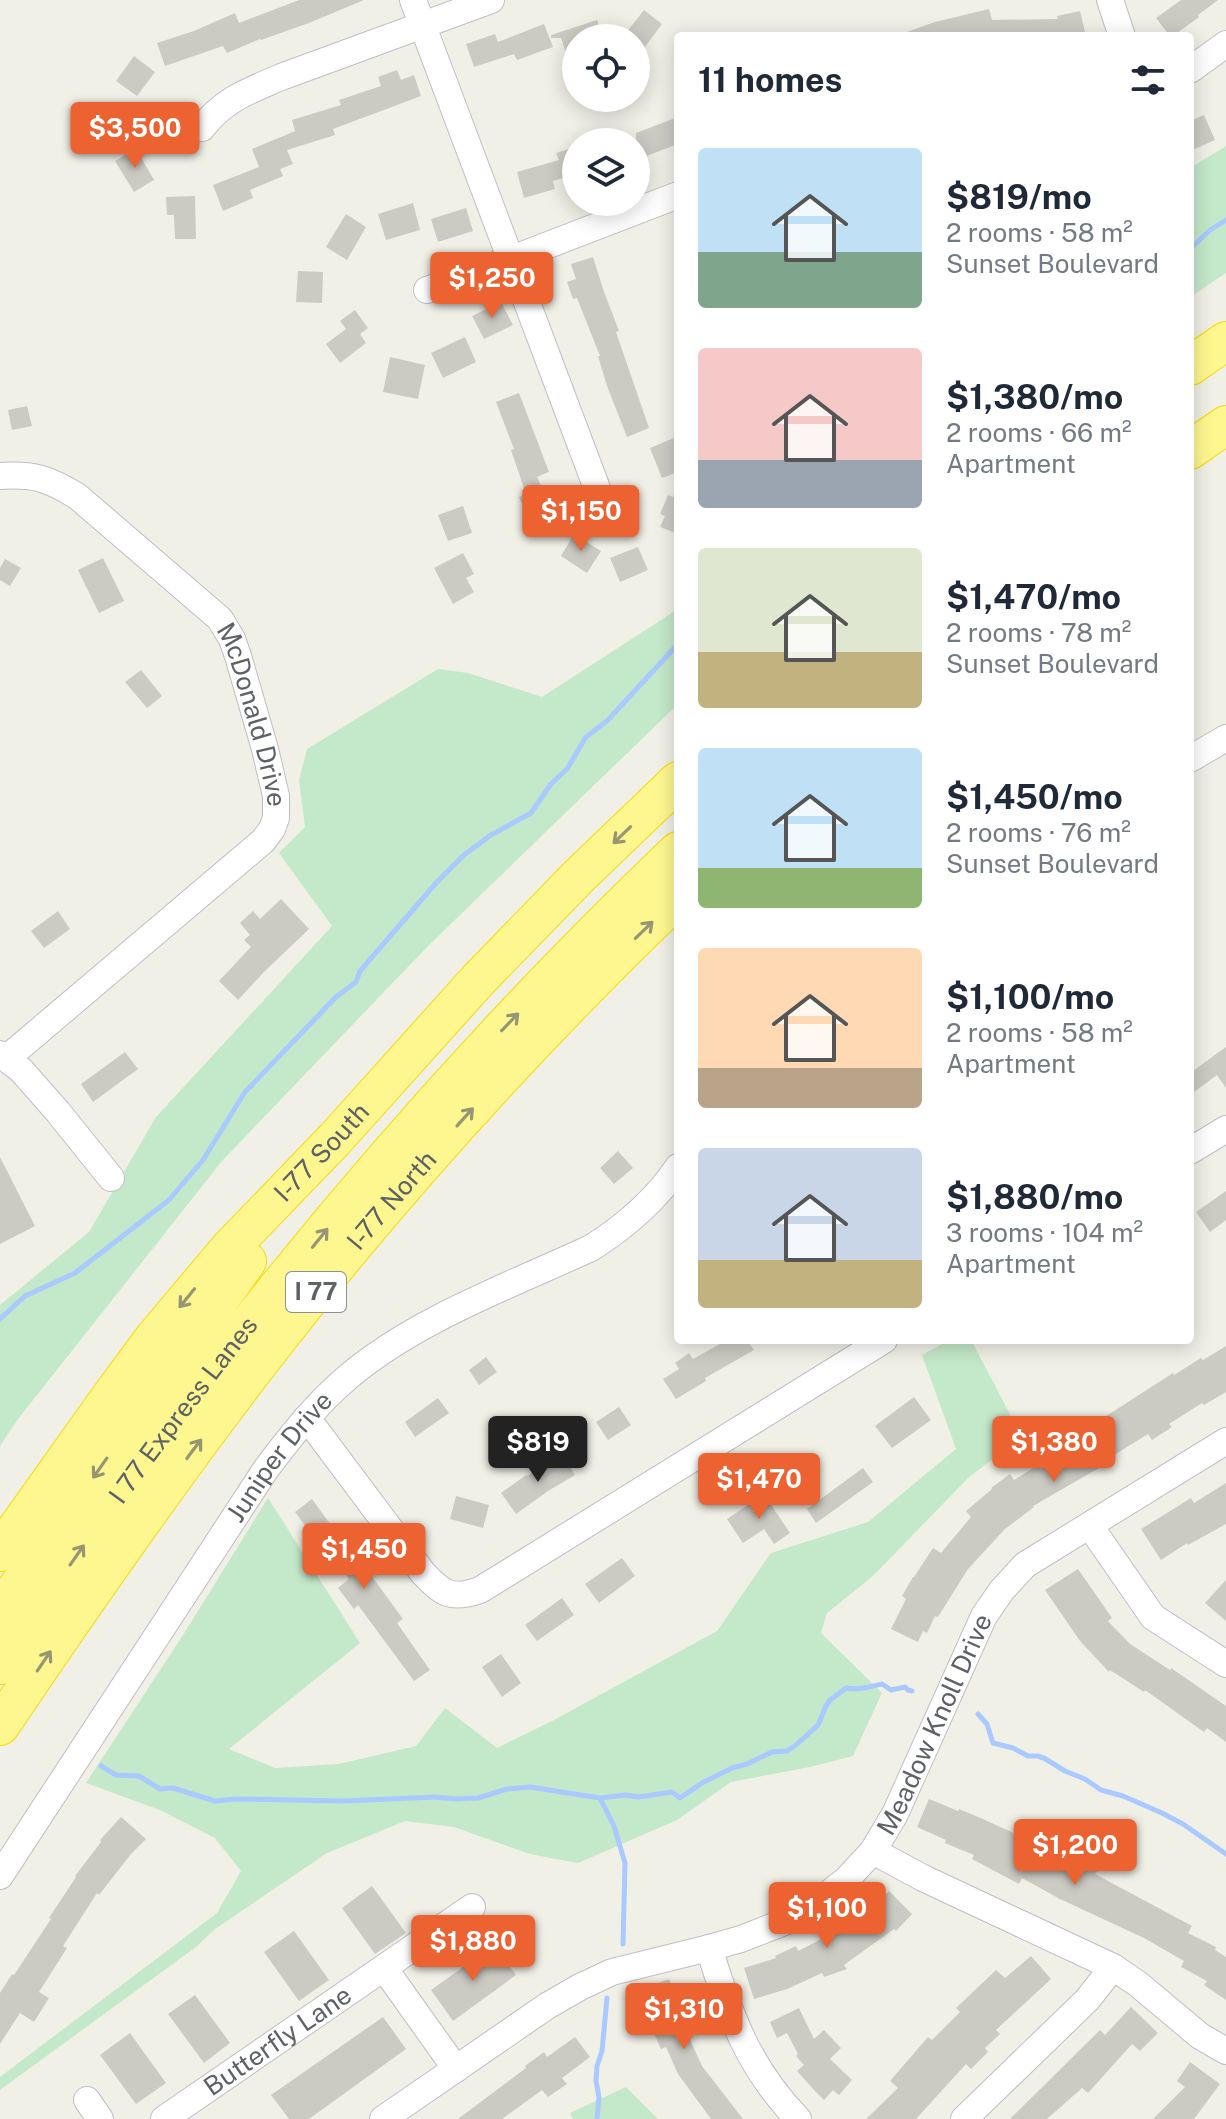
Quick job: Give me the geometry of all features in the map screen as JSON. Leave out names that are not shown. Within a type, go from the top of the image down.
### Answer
[{"type":"highway","points":[[1194,363],[1226,341]]},
{"type":"highway","points":[[1194,447],[1226,425]]},
{"type":"highway","name":"I-77 South","points":[[0,1552],[111,1396],[228,1250],[335,1139],[478,980],[579,876],[674,785]]},
{"type":"highway","name":"I 77 Express Lanes","points":[[0,1665],[90,1536],[224,1355],[366,1182],[497,1036],[674,855]]},
{"type":"highway","name":"I-77 North","points":[[0,1726],[165,1489],[309,1300],[490,1089],[586,987],[674,901]]},
{"type":"highway","name":"I 77 Express Lanes","points":[[0,1612],[335,1139]]},
{"type":"street","points":[[413,0],[598,491]]},
{"type":"street","points":[[202,128],[222,106],[247,92],[491,0]]},
{"type":"street","points":[[1110,0],[1121,32]]},
{"type":"street","points":[[1194,67],[1226,44]]},
{"type":"street","points":[[427,290],[674,197]]},
{"type":"street","name":"McDonald Drive","points":[[0,476],[38,477],[54,482],[77,496],[220,619],[238,656],[265,749],[277,811],[272,829],[263,841],[4,1056]]},
{"type":"street","points":[[1194,757],[1226,738]]},
{"type":"street","points":[[4,1056],[21,1070],[58,1112],[111,1178]]},
{"type":"street","points":[[1194,1149],[1226,1129]]},
{"type":"street","name":"Juniper Drive","points":[[0,1876],[266,1469],[307,1418],[348,1377],[397,1341],[447,1314],[591,1248],[613,1234],[652,1200],[674,1172]]},
{"type":"street","points":[[307,1418],[423,1573],[438,1589],[467,1595],[480,1590],[878,1344]]},
{"type":"street","name":"Meadow Knoll Drive","points":[[383,2119],[547,2006],[580,1987],[625,1968],[741,1939],[800,1916],[846,1880],[873,1851],[895,1814],[984,1616],[1002,1590],[1025,1565],[1226,1441]]},
{"type":"street","points":[[1090,1526],[1153,1617],[1226,1664]]},
{"type":"street","points":[[873,1851],[923,1878],[1113,1967],[1200,2036],[1226,2051]]},
{"type":"street","name":"Butterfly Lane","points":[[164,2119],[472,1907]]},
{"type":"street","points":[[709,1948],[723,1994],[746,2050],[777,2097],[798,2119]]},
{"type":"street","points":[[964,2119],[1087,2000],[1113,1967]]},
{"type":"street","points":[[384,1968],[456,2069]]},
{"type":"green space","points":[[1226,146],[1226,273],[1194,294],[1194,166]]},
{"type":"green space","points":[[674,612],[674,708],[428,946],[222,1161],[0,1446],[0,1305],[89,1232],[156,1117],[332,926],[279,853],[305,827],[299,780],[307,749],[438,669],[468,673],[542,697]]},
{"type":"green space","points":[[942,1344],[973,1344],[1022,1437],[969,1477],[873,1576],[827,1613],[821,1633],[882,1693],[853,1756],[731,1782],[677,1820],[578,1863],[530,1854],[454,1827],[405,1821],[327,1853],[215,1929],[196,1947],[0,2090],[0,2077],[217,1913],[241,1871],[215,1838],[160,1810],[86,1783],[268,1498],[360,1643],[229,1749],[275,1768],[339,1764],[416,1746],[445,1708],[497,1748],[717,1631],[771,1553],[868,1522],[956,1449],[922,1355]]},
{"type":"green space","points":[[626,2087],[658,2119],[573,2119],[570,2113]]},
{"type":"building","points":[[299,0],[364,0],[227,53],[223,46],[165,66],[157,43],[235,13],[239,23]]},
{"type":"building","points":[[1181,0],[1218,0],[1178,32],[1167,32],[1156,18]]},
{"type":"building","points":[[989,9],[992,20],[1058,19],[1057,16],[1080,11],[1085,32],[907,32]]},
{"type":"building","points":[[644,10],[662,24],[650,40],[650,24],[633,24]]},
{"type":"building","points":[[544,24],[553,47],[517,60],[514,54],[474,67],[466,44],[495,34],[498,42]]},
{"type":"building","points":[[562,31],[562,41],[561,38],[551,38],[551,35]]},
{"type":"building","points":[[134,56],[155,72],[137,96],[116,81]]},
{"type":"building","points":[[397,70],[401,80],[414,75],[421,96],[333,129],[335,135],[287,150],[293,164],[280,169],[283,176],[250,190],[253,198],[223,211],[213,185],[259,167],[252,149],[295,131],[292,120],[341,105],[339,100],[381,86],[378,77]]},
{"type":"building","points":[[96,106],[121,106],[121,141],[95,141]]},
{"type":"building","points":[[1204,115],[1215,140],[1194,149],[1194,119]]},
{"type":"building","points":[[674,119],[674,146],[650,155],[649,128]]},
{"type":"building","points":[[136,149],[154,180],[134,192],[115,161]]},
{"type":"building","points":[[562,151],[562,178],[553,181],[555,189],[524,198],[517,172],[559,160],[556,153]]},
{"type":"building","points":[[195,196],[196,239],[175,239],[174,215],[167,215],[166,197]]},
{"type":"building","points":[[413,203],[420,230],[386,240],[378,214]]},
{"type":"building","points":[[466,208],[473,231],[438,242],[431,219]]},
{"type":"building","points":[[346,214],[366,227],[347,260],[326,247]]},
{"type":"building","points":[[593,257],[649,428],[627,437],[607,386],[600,356],[577,298],[573,299],[567,282],[576,279],[571,264]]},
{"type":"building","points":[[298,271],[323,272],[322,303],[296,302]]},
{"type":"building","points":[[501,302],[513,325],[484,339],[472,316]]},
{"type":"building","points":[[355,310],[368,328],[360,334],[366,343],[340,363],[326,344],[346,329],[340,321]]},
{"type":"building","points":[[465,337],[476,362],[443,378],[431,353]]},
{"type":"building","points":[[390,357],[425,365],[418,399],[383,392]]},
{"type":"building","points":[[519,393],[549,472],[537,477],[556,520],[534,530],[519,497],[526,494],[511,450],[514,449],[496,402]]},
{"type":"building","points":[[27,406],[32,426],[12,430],[8,410]]},
{"type":"building","points":[[674,438],[674,474],[662,478],[650,448]]},
{"type":"building","points":[[674,494],[674,532],[660,527],[665,516],[660,514],[668,495],[673,497]]},
{"type":"building","points":[[463,506],[472,533],[448,541],[438,515]]},
{"type":"building","points":[[574,534],[601,551],[587,573],[561,556]]},
{"type":"building","points":[[638,547],[648,570],[620,582],[610,558]]},
{"type":"building","points":[[463,553],[474,574],[466,578],[474,592],[453,604],[434,568]]},
{"type":"building","points":[[103,558],[124,601],[99,613],[78,570]]},
{"type":"building","points":[[5,559],[21,568],[10,586],[0,580],[0,568]]},
{"type":"building","points":[[141,670],[162,696],[147,708],[125,682]]},
{"type":"building","points":[[281,899],[309,929],[238,1000],[219,981],[251,947],[244,940],[250,935],[240,923],[253,911],[260,919]]},
{"type":"building","points":[[58,911],[70,929],[44,948],[31,931]]},
{"type":"building","points":[[1226,1047],[1226,1088],[1217,1075],[1194,1092],[1194,1070]]},
{"type":"building","points":[[125,1052],[138,1069],[93,1102],[81,1084]]},
{"type":"building","points":[[618,1151],[633,1168],[614,1184],[600,1168]]},
{"type":"building","points":[[0,1157],[35,1226],[0,1244]]},
{"type":"building","points":[[1226,1191],[1226,1220],[1210,1232],[1196,1212]]},
{"type":"building","points":[[720,1344],[750,1344],[754,1350],[676,1399],[663,1379],[679,1369],[675,1363],[689,1353],[693,1359]]},
{"type":"building","points":[[1226,1346],[1226,1392],[1169,1424],[1172,1427],[1152,1440],[1148,1434],[1099,1468],[1033,1506],[1005,1529],[968,1569],[918,1642],[891,1629],[906,1599],[902,1596],[933,1548],[941,1553],[971,1517],[966,1511],[991,1488],[1010,1474],[1014,1480],[1044,1464],[1079,1442],[1077,1439],[1102,1423],[1100,1420],[1173,1373]]},
{"type":"building","points":[[486,1357],[497,1372],[479,1385],[469,1370]]},
{"type":"building","points":[[914,1397],[931,1420],[892,1448],[875,1426]]},
{"type":"building","points":[[438,1398],[449,1413],[415,1437],[405,1422]]},
{"type":"building","points":[[619,1407],[631,1425],[608,1440],[596,1422]]},
{"type":"building","points":[[562,1454],[575,1475],[516,1514],[501,1493]]},
{"type":"building","points":[[863,1468],[873,1482],[816,1523],[807,1509]]},
{"type":"building","points":[[1226,1483],[1226,1524],[1161,1560],[1141,1529],[1191,1498],[1194,1503]]},
{"type":"building","points":[[764,1494],[790,1533],[774,1544],[764,1529],[743,1543],[727,1519]]},
{"type":"building","points":[[456,1496],[489,1505],[483,1528],[450,1519]]},
{"type":"building","points":[[312,1499],[403,1619],[397,1623],[430,1670],[414,1681],[358,1605],[354,1609],[338,1588],[349,1579],[295,1512]]},
{"type":"building","points":[[622,1558],[635,1576],[599,1603],[585,1584]]},
{"type":"building","points":[[1078,1569],[1112,1618],[1108,1621],[1130,1644],[1226,1706],[1226,1742],[1207,1728],[1204,1732],[1145,1690],[1109,1672],[1080,1641],[1045,1590]]},
{"type":"building","points":[[1226,1580],[1226,1621],[1205,1603]]},
{"type":"building","points":[[562,1598],[574,1615],[537,1641],[525,1625]]},
{"type":"building","points":[[501,1654],[521,1683],[502,1697],[482,1667]]},
{"type":"building","points":[[929,1799],[983,1819],[1044,1850],[1047,1845],[1192,1926],[1188,1933],[1216,1947],[1215,1950],[1226,1957],[1226,2000],[1204,1985],[1207,1981],[1181,1967],[1184,1961],[1144,1938],[1022,1878],[1019,1884],[972,1859],[974,1855],[917,1827]]},
{"type":"building","points":[[121,1817],[146,1839],[99,1895],[97,1893],[63,1946],[67,1948],[39,1992],[49,1998],[34,2022],[20,2013],[0,2044],[0,1993],[51,1919],[75,1876],[100,1840]]},
{"type":"building","points":[[372,1886],[406,1933],[375,1954],[342,1908]]},
{"type":"building","points":[[889,1891],[912,1914],[896,1931],[894,1929],[844,1965],[847,1969],[824,1977],[822,1973],[787,1989],[754,1999],[744,1968],[776,1958],[796,1946],[798,1951],[843,1928],[861,1915],[863,1917]]},
{"type":"building","points":[[294,1931],[329,1980],[299,2001],[264,1952]]},
{"type":"building","points":[[494,1945],[516,1975],[453,2021],[431,1990]]},
{"type":"building","points":[[1031,1956],[1051,1979],[996,2030],[1000,2034],[985,2048],[988,2052],[971,2069],[966,2064],[916,2119],[866,2119],[898,2088],[890,2081],[928,2037],[932,2040],[960,2012],[956,2008],[996,1970],[1005,1978]]},
{"type":"building","points":[[669,1979],[678,2003],[674,2005],[702,2066],[743,2119],[711,2119],[678,2074],[666,2047],[661,2049],[640,1989]]},
{"type":"building","points":[[195,1995],[230,2043],[204,2063],[168,2014]]},
{"type":"building","points":[[1131,2007],[1158,2033],[1140,2051],[1132,2044],[1088,2093],[1082,2088],[1047,2119],[1010,2119],[1100,2030],[1105,2035]]},
{"type":"building","points":[[799,2008],[814,2039],[824,2030],[841,2048],[830,2059],[852,2080],[839,2095],[833,2090],[824,2100],[797,2071],[804,2065],[796,2056],[798,2054],[787,2033],[777,2038],[770,2022]]},
{"type":"building","points":[[383,2017],[406,2049],[309,2119],[289,2119],[271,2095]]},
{"type":"building","points":[[130,2033],[166,2083],[136,2104],[100,2055]]},
{"type":"building","points":[[575,2037],[590,2057],[562,2078],[567,2084],[548,2097],[542,2090],[502,2119],[458,2119],[544,2052],[547,2057]]},
{"type":"building","points":[[1190,2062],[1220,2084],[1194,2119],[1153,2119],[1185,2087],[1177,2081]]},
{"type":"waterway","points":[[1194,245],[1226,220]]},
{"type":"waterway","points":[[0,1319],[25,1296],[75,1273],[169,1200],[203,1160],[245,1092],[336,997],[356,982],[360,971],[437,882],[464,855],[491,835],[531,813],[551,784],[567,769],[586,737],[607,721],[674,648]]},
{"type":"waterway","points":[[101,1766],[116,1775],[139,1776],[160,1789],[173,1788],[215,1801],[456,1799],[478,1798],[507,1789],[530,1787],[600,1798],[672,1792],[680,1798],[732,1768],[772,1752],[787,1751],[818,1725],[830,1700],[846,1688],[882,1684],[891,1690],[905,1687],[912,1691]]},
{"type":"waterway","points":[[978,1714],[987,1724],[993,1743],[1028,1756],[1044,1758],[1101,1790],[1162,1813],[1226,1854]]},
{"type":"waterway","points":[[600,1798],[614,1826],[625,1863],[623,1944]]},
{"type":"waterway","points":[[597,2119],[597,2066],[602,2051],[607,1998]]}]
